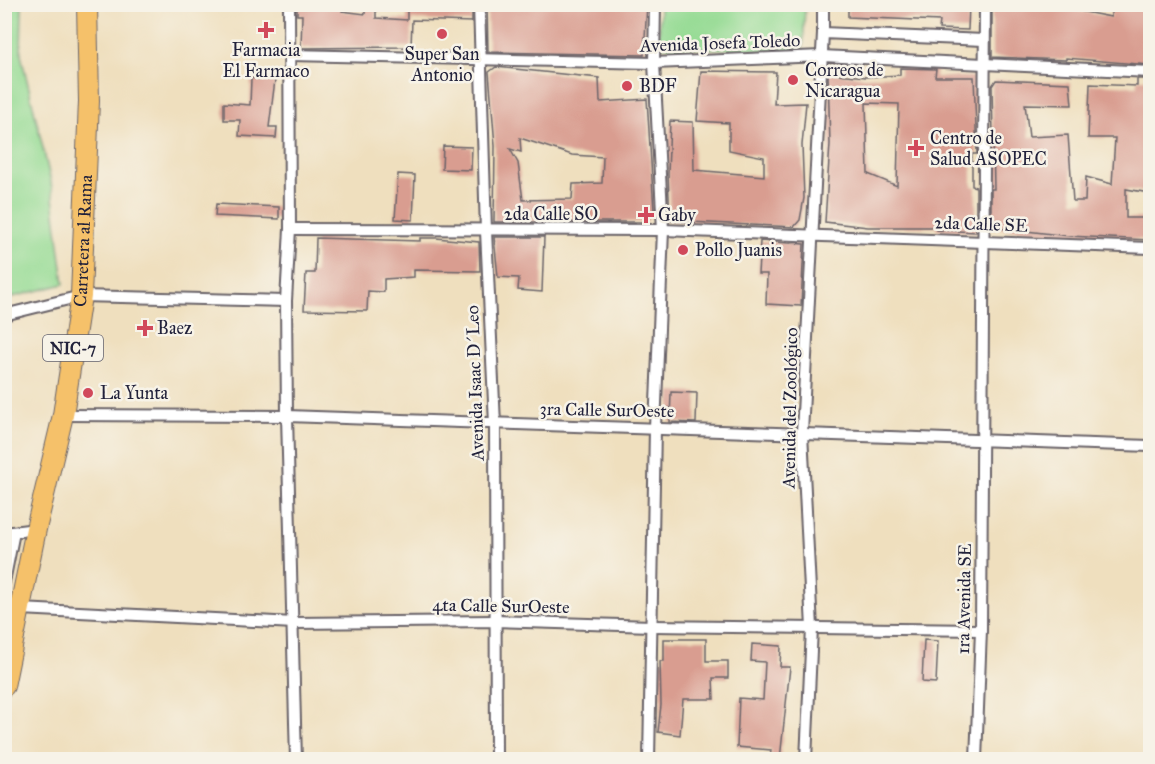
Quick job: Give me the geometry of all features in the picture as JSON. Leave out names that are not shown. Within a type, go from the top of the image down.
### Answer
[{"type":"highway","name":"Carretera al Rama","points":[[4,686],[36,529],[63,415],[81,296],[89,100],[87,4]]},
{"type":"street","points":[[289,4],[290,229],[286,301],[287,416],[296,759]]},
{"type":"street","name":"Avenida Isaac D´Leo","points":[[479,4],[495,424],[496,759]]},
{"type":"street","points":[[648,759],[655,428],[663,231],[654,63],[655,4]]},
{"type":"street","name":"Avenida del Zoológico","points":[[806,759],[812,628],[802,433],[823,4]]},
{"type":"street","name":"1ra Avenida SE","points":[[976,759],[981,630],[981,438],[985,241],[984,4]]},
{"type":"street","points":[[823,33],[984,40]]},
{"type":"street","name":"Avenida Josefa Toledo","points":[[290,55],[654,63],[822,56],[1150,72]]},
{"type":"street","name":"2da Calle SO","points":[[290,229],[811,234]]},
{"type":"street","name":"2da Calle SE","points":[[811,234],[1150,248]]},
{"type":"street","points":[[4,315],[81,296],[286,301]]},
{"type":"street","name":"3ra Calle SurOeste","points":[[63,415],[287,416],[981,438],[1150,446]]},
{"type":"street","points":[[4,582],[9,533],[36,529]]},
{"type":"street","name":"4ta Calle SurOeste","points":[[21,609],[294,623],[495,621],[652,626],[981,630]]},
{"type":"green space","points":[[5,4],[22,5],[21,55],[51,182],[64,284],[5,299]]},
{"type":"green space","points":[[660,5],[805,5],[803,52],[659,47]]},
{"type":"building","points":[[297,4],[343,4],[342,11],[365,14],[365,6],[376,5],[376,18],[407,20],[407,4],[472,4],[472,22],[412,20],[411,47],[301,48],[302,15],[297,15]]},
{"type":"building","points":[[487,4],[647,4],[644,55],[488,52]]},
{"type":"building","points":[[848,4],[969,4],[968,30],[939,29],[940,21],[848,17]]},
{"type":"building","points":[[992,4],[1064,8],[1111,17],[1111,4],[1150,4],[1150,65],[1066,58],[1066,60],[992,57]]},
{"type":"building","points":[[496,67],[599,78],[600,102],[647,99],[654,211],[646,222],[494,222],[495,146],[489,72]],"holes":[[[520,138],[572,155],[603,157],[602,183],[573,184],[572,199],[523,200],[518,163],[510,149],[521,152]]]},
{"type":"building","points":[[900,68],[936,69],[935,77],[974,77],[977,154],[972,154],[972,186],[976,187],[976,232],[936,230],[936,227],[868,227],[825,222],[830,144],[828,73],[866,77],[900,75]],"holes":[[[866,103],[899,104],[897,186],[868,174]]]},
{"type":"building","points":[[701,71],[776,72],[774,104],[806,103],[802,145],[804,198],[800,220],[794,227],[670,221],[668,174],[670,121],[693,122],[694,170],[764,176],[764,157],[729,150],[729,123],[697,121]]},
{"type":"building","points":[[251,78],[275,80],[269,127],[277,127],[276,138],[239,136],[240,120],[224,120],[224,103],[250,105]]},
{"type":"building","points":[[1137,79],[1150,79],[1150,193],[1126,189],[1126,218],[1150,218],[1150,240],[1069,236],[991,227],[991,189],[994,189],[992,86],[996,80],[1070,83],[1072,105],[1025,104],[1029,137],[1068,135],[1073,201],[1085,201],[1086,177],[1112,184],[1115,138],[1088,138],[1090,84],[1137,86]]},
{"type":"building","points":[[443,146],[472,147],[471,170],[442,169]]},
{"type":"building","points":[[398,174],[415,175],[413,220],[395,219]]},
{"type":"building","points":[[216,204],[279,207],[279,219],[215,216]]},
{"type":"building","points":[[494,237],[544,237],[542,292],[518,290],[519,278],[498,277]]},
{"type":"building","points":[[316,238],[420,241],[420,238],[436,238],[479,242],[480,271],[414,270],[414,277],[384,279],[384,292],[368,291],[367,311],[304,310],[306,273],[315,273]]},
{"type":"building","points":[[760,241],[804,244],[801,306],[766,304],[767,274],[758,274]]},
{"type":"building","points":[[671,392],[697,393],[696,423],[670,422]]},
{"type":"building","points":[[664,639],[706,639],[706,661],[728,661],[728,678],[713,678],[714,699],[683,699],[680,735],[658,732],[661,705],[660,661],[664,661]]},
{"type":"building","points":[[924,640],[938,641],[936,683],[922,682]]},
{"type":"building","points":[[752,644],[781,646],[780,667],[790,667],[780,759],[770,759],[771,750],[737,747],[739,698],[763,700],[765,662],[751,661]]},
{"type":"place","name":"Farmacia El Farmaco","points":[[266,30]]},
{"type":"place","name":"Super San Antonio","points":[[442,34]]},
{"type":"place","name":"Correos de Nicaragua","points":[[793,80]]},
{"type":"place","name":"BDF","points":[[627,86]]},
{"type":"place","name":"Centro de Salud ASOPEC","points":[[916,148]]},
{"type":"place","name":"Gaby","points":[[646,215]]},
{"type":"place","name":"Pollo Juanis","points":[[683,250]]},
{"type":"place","name":"Baez","points":[[145,328]]},
{"type":"place","name":"La Yunta","points":[[88,393]]}]
